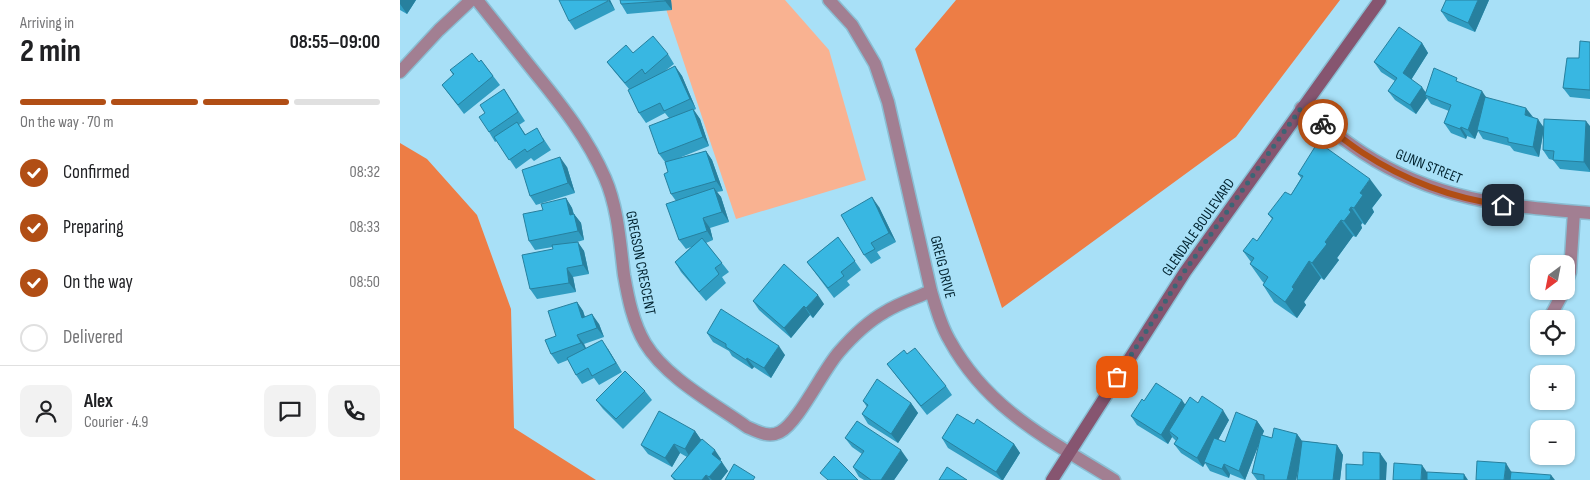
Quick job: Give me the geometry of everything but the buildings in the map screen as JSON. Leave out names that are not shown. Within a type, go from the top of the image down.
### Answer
[{"type":"street","points":[[400,72],[439,30],[472,0]]},
{"type":"street","name":"GREGSON CRESCENT","points":[[477,0],[567,113],[589,145],[606,180],[615,210],[629,302],[634,320],[645,343],[656,359],[673,375],[747,427],[759,433],[771,435],[780,432],[794,419],[838,352],[886,311],[931,291]]},
{"type":"street","name":"GREIG DRIVE","points":[[829,0],[852,25],[875,64],[888,102],[931,291],[938,315],[949,340],[966,368],[995,400],[1020,420],[1114,480]]},
{"type":"street","name":"GLENDALE BOULEVARD","points":[[1052,480],[1184,272],[1380,0]]},
{"type":"street","name":"GUNN STREET","points":[[1301,108],[1364,154],[1423,184],[1457,196],[1489,203],[1590,213]]},
{"type":"street","points":[[1571,255],[1574,212]]},
{"type":"shaded area","points":[[663,0],[785,0],[829,50],[866,180],[736,219]]},
{"type":"shaded area","points":[[956,0],[1340,0],[1236,137],[1002,308],[915,49]]},
{"type":"shaded area","points":[[400,143],[427,159],[477,215],[511,309],[514,428],[596,480],[400,480]]},
{"type":"way so far","points":[[1117,377],[1184,272],[1301,108],[1323,124]]},
{"type":"route","points":[[1323,124],[1364,154],[1423,184],[1457,196],[1503,205]]}]
